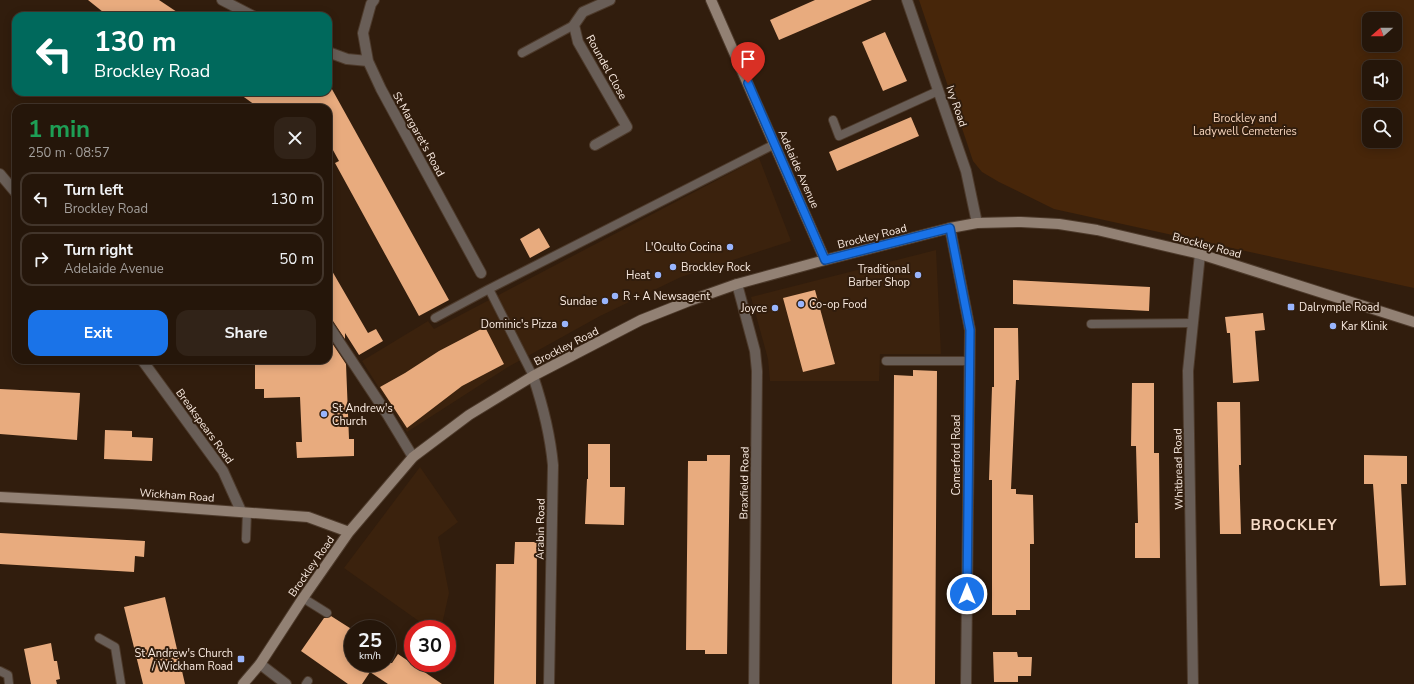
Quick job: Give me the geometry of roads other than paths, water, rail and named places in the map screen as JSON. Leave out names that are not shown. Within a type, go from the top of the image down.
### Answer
[{"type":"main road","name":"Adelaide Avenue","points":[[711,0],[825,260]]},
{"type":"main road","name":"Brockley Road","points":[[243,684],[260,664],[303,598],[349,532],[413,457],[469,415],[533,376],[641,320],[737,284],[950,228],[977,223],[1021,222],[1059,224],[1097,230],[1200,254],[1414,322]]},
{"type":"main road","name":"Wickham Road","points":[[0,496],[308,517],[349,532]]},
{"type":"street","points":[[222,0],[245,12]]},
{"type":"street","name":"St Margaret's Road","points":[[374,0],[363,33],[368,61],[381,89],[481,274]]},
{"type":"street","points":[[574,25],[583,12],[610,0]]},
{"type":"street","name":"Ivy Road","points":[[907,0],[966,171],[977,223]]},
{"type":"street","name":"Roundel Close","points":[[574,25],[578,42],[627,127],[595,145]]},
{"type":"street","points":[[332,53],[347,59],[368,61]]},
{"type":"street","points":[[0,174],[12,188]]},
{"type":"street","name":"Comerford Road","points":[[950,228],[970,330],[966,684]]},
{"type":"street","name":"Whitbread Road","points":[[1193,684],[1188,371],[1200,254]]},
{"type":"street","name":"Braxfield Road","points":[[737,284],[755,351],[757,371],[754,684]]},
{"type":"street","points":[[332,331],[387,414],[413,457]]},
{"type":"street","name":"Breakspears Road","points":[[145,364],[223,471],[244,512]]},
{"type":"street","name":"Arabin Road","points":[[533,376],[544,412],[550,439],[553,465],[549,684]]},
{"type":"street","points":[[260,664],[286,684]]},
{"type":"lane","points":[[522,53],[574,25]]},
{"type":"lane","points":[[833,120],[840,136],[938,91]]},
{"type":"lane","points":[[435,318],[489,289],[775,144]]},
{"type":"lane","points":[[489,289],[533,376]]},
{"type":"lane","points":[[1091,324],[1193,323]]},
{"type":"lane","points":[[886,360],[969,361]]},
{"type":"lane","points":[[244,512],[246,539]]},
{"type":"lane","points":[[303,598],[327,613]]},
{"type":"lane","points":[[99,638],[115,647],[121,684]]},
{"type":"lane","points":[[0,671],[8,676],[9,684]]},
{"type":"place","name":"L'Oculto Cocina","points":[[730,247]]},
{"type":"place","name":"Brockley Rock","points":[[673,267]]},
{"type":"place","name":"Heat","points":[[658,275]]},
{"type":"place","name":"Traditional Barber Shop","points":[[918,275]]},
{"type":"place","name":"R + A Newsagent","points":[[615,296]]},
{"type":"place","name":"Sundae","points":[[605,301]]},
{"type":"place","name":"Co-op Food","points":[[801,304]]},
{"type":"place","name":"Dalrymple Road","points":[[1291,307]]},
{"type":"place","name":"Joyce","points":[[775,308]]},
{"type":"place","name":"Dominic's Pizza","points":[[565,324]]},
{"type":"place","name":"Kar Klinik","points":[[1333,326]]},
{"type":"place","name":"St Andrew's Church","points":[[324,414]]},
{"type":"place","name":"St Andrew's Church / Wickham Road","points":[[241,659]]},
{"type":"district","name":"BROCKLEY","points":[[1294,525]]},
{"type":"park label","name":"Brockley and Ladywell Cemeteries","points":[[1245,124]]}]
